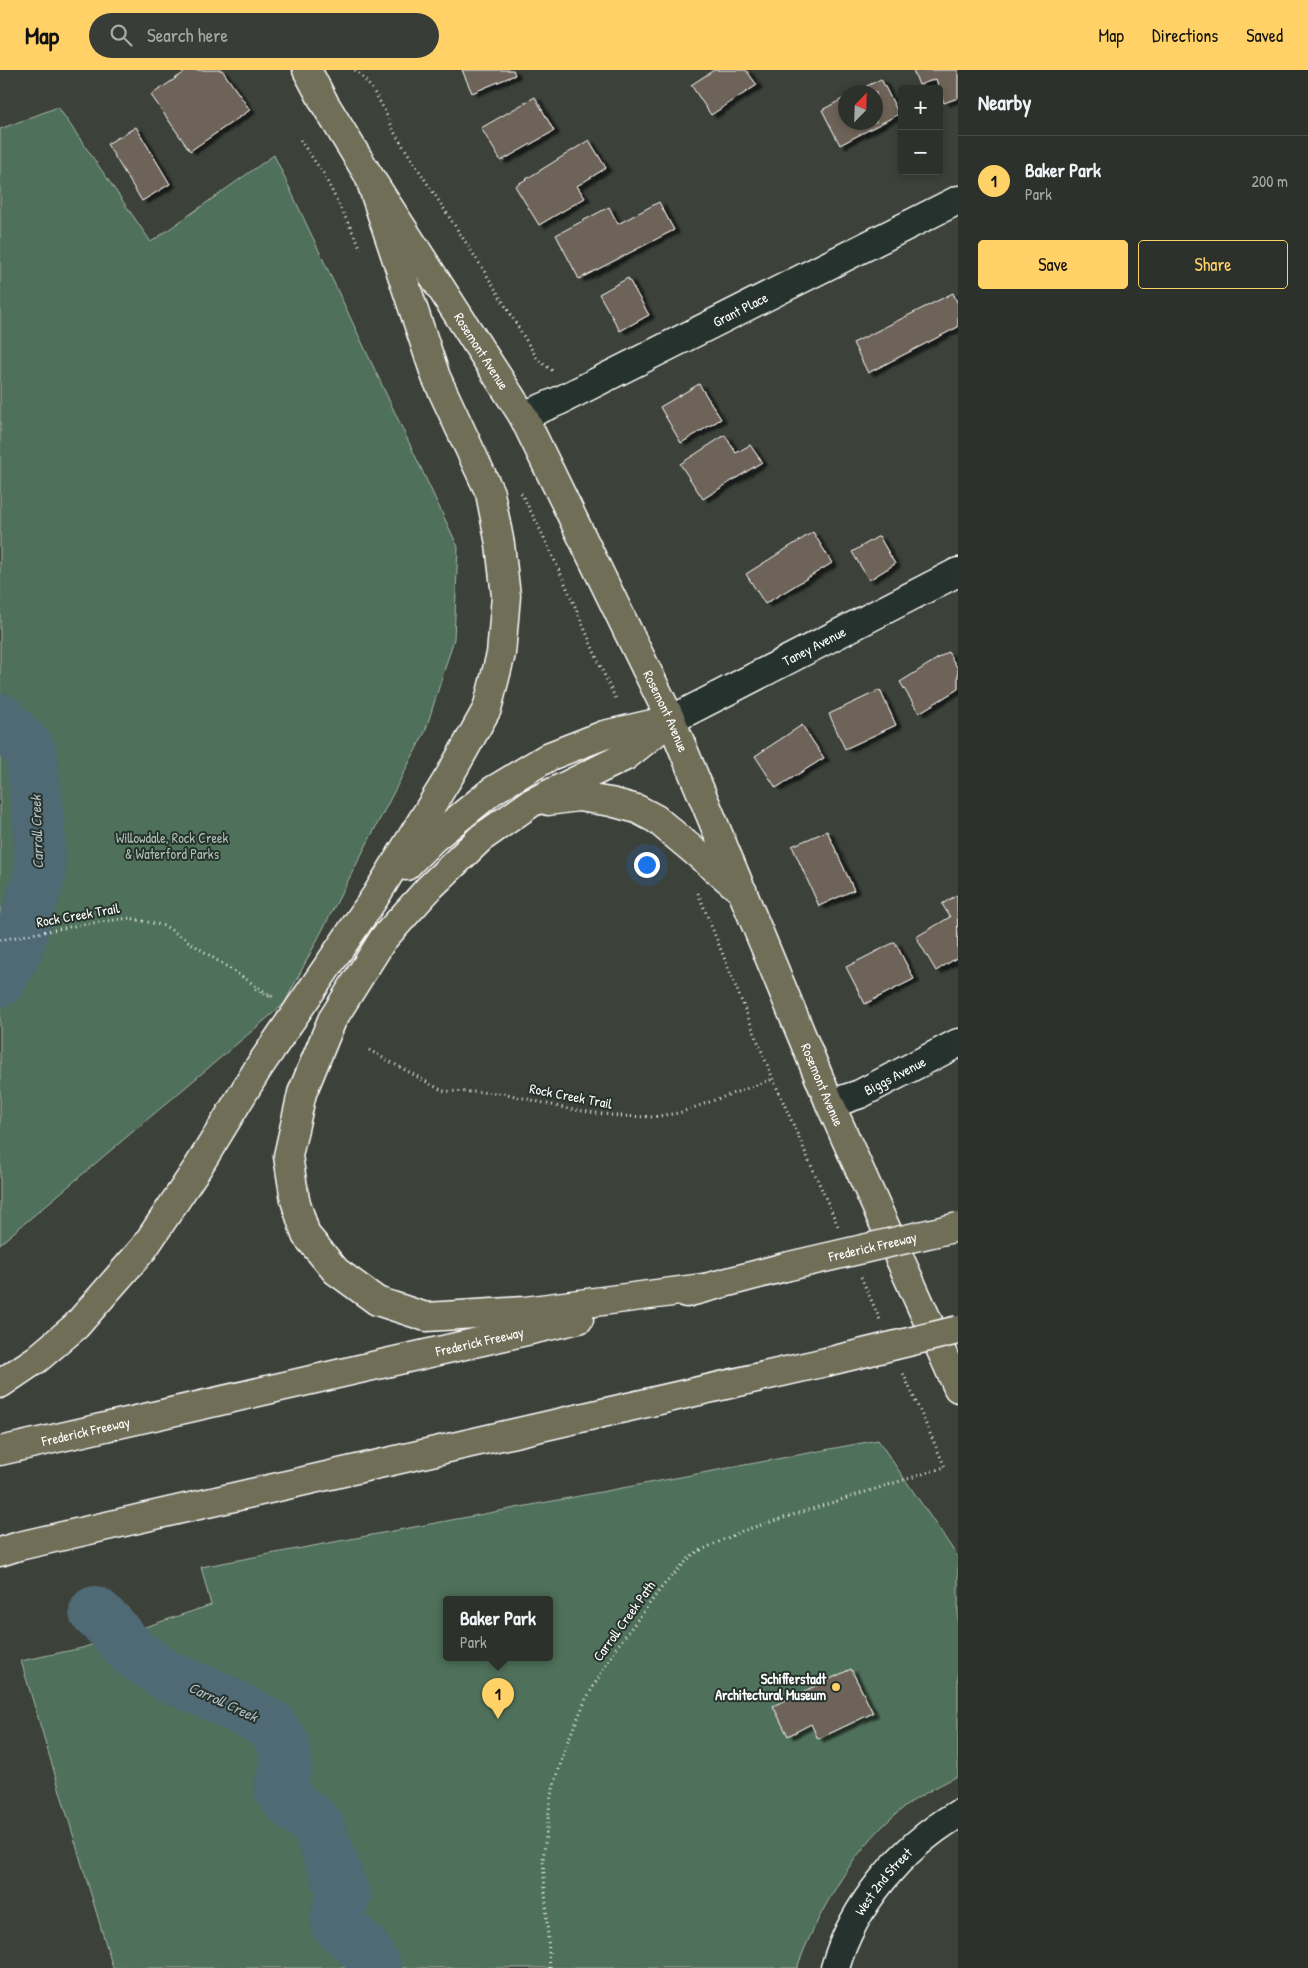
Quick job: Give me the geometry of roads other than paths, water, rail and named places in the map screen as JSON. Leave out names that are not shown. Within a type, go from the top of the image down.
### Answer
[{"type":"main road","name":"Rosemont Avenue","points":[[306,70],[369,176],[523,416],[671,720],[830,1104],[958,1388]]},
{"type":"main road","points":[[0,1384],[37,1359],[76,1326],[144,1248],[198,1167],[259,1067],[375,897],[450,775],[487,709],[501,654],[506,596],[500,544],[490,492],[436,376],[369,176]]},
{"type":"main road","points":[[375,897],[448,827],[492,791],[533,766],[550,756],[604,735],[671,720]]},
{"type":"main road","points":[[671,720],[626,756],[531,802],[481,838],[430,887],[383,939],[332,1020],[302,1093],[288,1156],[295,1200],[306,1235],[336,1272],[377,1301],[426,1317],[525,1311],[703,1288]]},
{"type":"main road","points":[[531,802],[578,797],[611,802],[637,809],[656,819],[743,892]]},
{"type":"main road","name":"Frederick Freeway","points":[[0,1451],[551,1326],[785,1267],[958,1227]]},
{"type":"main road","points":[[0,1552],[29,1543],[826,1362],[958,1330]]},
{"type":"street","name":"Grant Place","points":[[523,416],[561,400],[958,200]]},
{"type":"street","name":"Taney Avenue","points":[[671,720],[958,572]]},
{"type":"street","name":"Biggs Avenue","points":[[830,1104],[860,1094],[958,1043]]},
{"type":"street","name":"West 2nd Street","points":[[835,1968],[839,1954],[862,1909],[891,1870],[912,1849],[958,1814]]},
{"type":"waterway","name":"Carroll Creek","points":[[0,719],[31,752],[39,822],[40,874],[16,951],[0,981]]},
{"type":"waterway","name":"Carroll Creek","points":[[95,1612],[112,1628],[131,1651],[167,1676],[213,1695],[271,1725],[284,1744],[286,1767],[280,1788],[291,1804],[317,1824],[345,1897],[337,1912],[337,1925],[362,1946],[376,1968]]},
{"type":"place","name":"Schifferstadt Architectural Museum","points":[[836,1687]]},
{"type":"place","name":"Baker Park","points":[[498,1719]]},
{"type":"park label","name":"Willowdale, Rock Creek & Waterford Parks","points":[[172,846]]}]
